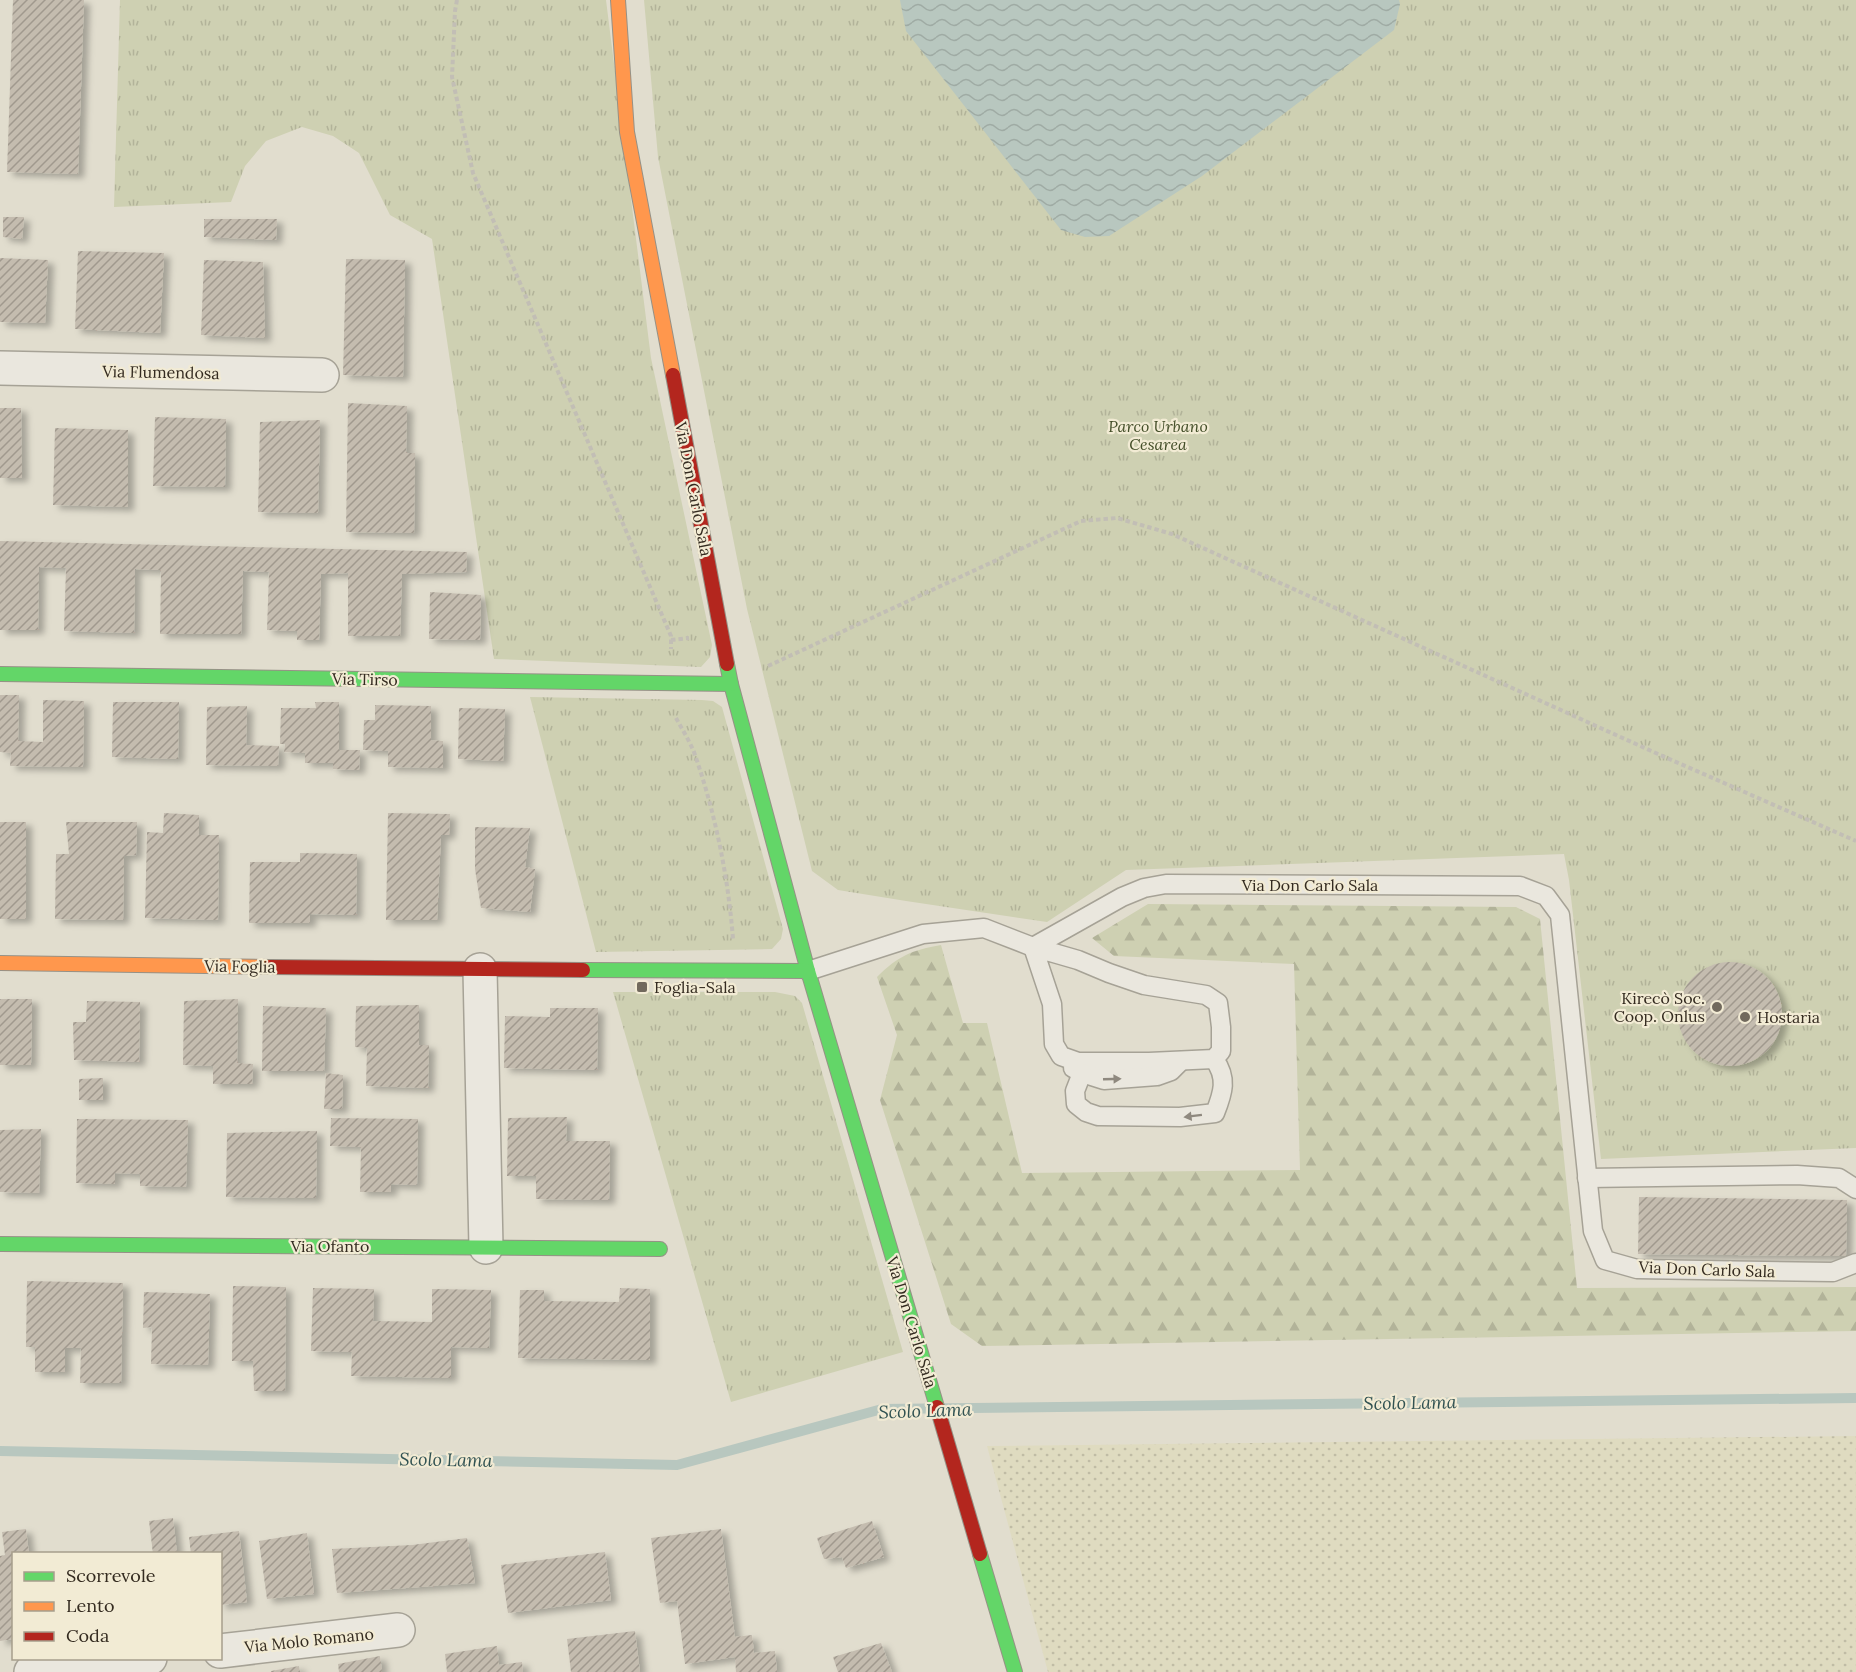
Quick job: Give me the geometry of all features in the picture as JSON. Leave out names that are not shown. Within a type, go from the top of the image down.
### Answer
[{"type":"street","name":"Via Don Carlo Sala","points":[[618,0],[627,132],[731,684],[808,971],[1016,1672]]},
{"type":"street","name":"Via Flumendosa","points":[[0,368],[322,375]]},
{"type":"street","name":"Via Tirso","points":[[0,674],[731,684]]},
{"type":"street","name":"Via Foglia","points":[[0,963],[480,970],[808,971]]},
{"type":"street","points":[[480,970],[486,1247]]},
{"type":"street","name":"Via Ofanto","points":[[0,1244],[660,1249]]},
{"type":"street","name":"Via Molo Romano","points":[[222,1651],[398,1630]]},
{"type":"street","points":[[31,1672],[141,1660]]},
{"type":"lane","name":"Via Don Carlo Sala","points":[[1032,947],[1122,897],[1144,888],[1166,884],[1520,886],[1545,896],[1560,915],[1593,1231],[1605,1260],[1637,1269],[1833,1272],[1856,1263]]},
{"type":"lane","points":[[808,971],[923,934],[984,928],[1144,985],[1206,995],[1218,1003],[1221,1051],[1214,1059],[1078,1062],[1061,1056]]},
{"type":"lane","points":[[1032,947],[1052,1004],[1054,1044],[1061,1056],[1075,1069],[1104,1080],[1157,1076],[1171,1071],[1181,1061]]},
{"type":"lane","points":[[1082,1073],[1075,1091],[1076,1104],[1086,1112],[1098,1116],[1180,1117],[1215,1113],[1223,1092],[1221,1068],[1214,1059]]},
{"type":"lane","points":[[1587,1178],[1797,1175],[1839,1178],[1856,1189]]},
{"type":"path","points":[[457,0],[454,11],[452,77],[473,173],[671,636],[671,708],[693,750],[716,826],[730,899],[734,950]]},
{"type":"path","points":[[768,666],[1081,521],[1118,518],[1172,534],[1856,841]]},
{"type":"shaded area","points":[[1856,1436],[1856,1672],[1048,1672],[987,1446]]},
{"type":"green space","points":[[120,0],[606,0],[651,358],[712,645],[710,657],[701,667],[494,659],[432,239],[390,215],[359,153],[333,136],[302,127],[266,141],[245,166],[231,202],[114,207]]},
{"type":"green space","name":"Parco Urbano Cesarea","points":[[644,0],[1856,0],[1856,1148],[1601,1159],[1569,880],[1564,854],[1126,870],[1047,922],[838,890],[812,871],[747,609],[658,157]]},
{"type":"green space","points":[[530,697],[702,700],[713,701],[722,707],[783,929],[781,939],[772,949],[596,952]]},
{"type":"green space","points":[[1148,904],[1516,907],[1540,919],[1577,1288],[1856,1287],[1856,1331],[982,1346],[951,1324],[880,1100],[897,1035],[877,977],[899,959],[922,949],[941,945],[963,1023],[987,1023],[1022,1173],[1300,1170],[1294,964],[1114,956],[1092,938]]},
{"type":"green space","points":[[613,992],[775,992],[795,996],[802,1003],[903,1352],[731,1402]]},
{"type":"water","points":[[900,0],[1399,0],[1400,4],[1394,30],[1202,176],[1109,236],[1085,237],[1061,230],[906,31]]},
{"type":"building","points":[[13,0],[84,0],[78,174],[7,172]]},
{"type":"building","points":[[3,217],[24,217],[22,239],[3,237]]},
{"type":"building","points":[[204,219],[277,219],[276,240],[204,237]]},
{"type":"building","points":[[78,251],[164,253],[160,333],[75,329]]},
{"type":"building","points":[[0,258],[48,260],[45,323],[0,322]]},
{"type":"building","points":[[346,259],[405,260],[403,377],[343,375]]},
{"type":"building","points":[[204,260],[263,262],[265,338],[201,335]]},
{"type":"building","points":[[348,403],[407,406],[406,453],[415,453],[414,533],[346,532]]},
{"type":"building","points":[[0,408],[21,408],[22,478],[0,478]]},
{"type":"building","points":[[155,417],[226,419],[225,487],[153,486]]},
{"type":"building","points":[[320,420],[318,513],[258,512],[260,422]]},
{"type":"building","points":[[55,428],[128,430],[128,507],[53,505]]},
{"type":"building","points":[[0,541],[467,552],[466,572],[402,574],[400,636],[348,636],[348,573],[321,574],[319,640],[297,640],[297,631],[267,630],[269,572],[243,571],[241,634],[160,634],[161,570],[135,569],[134,633],[64,631],[66,568],[39,567],[38,630],[0,630]]},
{"type":"building","points":[[430,592],[481,595],[480,640],[429,639]]},
{"type":"building","points":[[0,695],[19,695],[18,741],[43,742],[43,700],[84,701],[83,767],[10,766],[11,753],[0,752]]},
{"type":"building","points":[[113,702],[179,702],[178,759],[112,757]]},
{"type":"building","points":[[315,702],[339,702],[339,750],[360,750],[359,770],[333,769],[333,763],[305,763],[305,753],[284,752],[285,744],[280,744],[281,708],[316,708]]},
{"type":"building","points":[[375,705],[431,706],[431,740],[443,741],[443,768],[388,767],[388,751],[363,750],[364,720],[375,720]]},
{"type":"building","points":[[247,706],[246,745],[279,746],[278,766],[206,765],[207,707]]},
{"type":"building","points":[[459,708],[505,709],[503,761],[458,759]]},
{"type":"building","points":[[164,813],[199,815],[199,835],[219,835],[218,920],[145,918],[147,832],[163,833]]},
{"type":"building","points":[[388,813],[450,814],[449,835],[441,835],[437,920],[386,920]]},
{"type":"building","points":[[0,822],[26,822],[26,919],[0,919]]},
{"type":"building","points":[[66,822],[137,822],[136,855],[124,856],[123,920],[55,919],[56,854],[69,854]]},
{"type":"building","points":[[475,827],[530,828],[525,867],[535,869],[530,912],[481,908],[475,869]]},
{"type":"building","points":[[300,853],[357,854],[356,915],[310,914],[310,923],[249,923],[250,862],[300,862]]},
{"type":"building","points":[[1730,962],[1750,966],[1767,977],[1778,994],[1782,1014],[1778,1034],[1767,1051],[1750,1062],[1730,1066],[1710,1062],[1693,1051],[1682,1034],[1678,1014],[1682,994],[1693,977],[1710,966]]},
{"type":"building","points":[[0,999],[32,999],[31,1065],[0,1065]]},
{"type":"building","points":[[238,999],[237,1063],[253,1064],[252,1084],[213,1084],[213,1066],[183,1065],[184,1001]]},
{"type":"building","points":[[87,1001],[140,1002],[139,1062],[74,1060],[73,1022],[86,1022]]},
{"type":"building","points":[[419,1005],[419,1045],[429,1045],[428,1088],[366,1086],[367,1048],[355,1047],[356,1006]]},
{"type":"building","points":[[263,1006],[326,1008],[324,1071],[262,1071]]},
{"type":"building","points":[[550,1008],[598,1008],[597,1070],[504,1068],[505,1016],[550,1017]]},
{"type":"building","points":[[326,1073],[343,1075],[342,1109],[324,1109]]},
{"type":"building","points":[[103,1078],[103,1100],[79,1100],[79,1079]]},
{"type":"building","points":[[567,1117],[566,1141],[610,1141],[609,1200],[536,1199],[536,1176],[507,1176],[508,1118]]},
{"type":"building","points":[[331,1118],[418,1119],[417,1185],[391,1184],[391,1192],[360,1192],[361,1147],[330,1146]]},
{"type":"building","points":[[77,1119],[188,1120],[186,1187],[140,1186],[140,1174],[115,1173],[115,1184],[76,1183]]},
{"type":"building","points":[[41,1129],[39,1193],[0,1192],[0,1130]]},
{"type":"building","points":[[317,1131],[316,1198],[226,1197],[227,1133]]},
{"type":"building","points":[[1639,1197],[1847,1200],[1846,1256],[1638,1254]]},
{"type":"building","points":[[27,1281],[123,1283],[121,1383],[80,1383],[81,1348],[65,1348],[65,1372],[35,1372],[35,1347],[26,1347]]},
{"type":"building","points":[[233,1286],[286,1287],[285,1391],[254,1391],[253,1361],[232,1361]]},
{"type":"building","points":[[313,1288],[374,1289],[373,1321],[432,1322],[432,1289],[491,1290],[489,1348],[451,1347],[451,1378],[351,1376],[352,1352],[311,1351]]},
{"type":"building","points":[[620,1288],[650,1289],[650,1360],[518,1358],[520,1290],[544,1290],[544,1301],[619,1302]]},
{"type":"building","points":[[144,1292],[210,1294],[208,1365],[151,1364],[152,1327],[143,1328]]},
{"type":"building","points":[[173,1518],[177,1552],[153,1552],[149,1521]]},
{"type":"building","points":[[872,1521],[884,1557],[846,1568],[842,1557],[824,1559],[817,1538]]},
{"type":"building","points":[[26,1529],[29,1552],[12,1552],[12,1639],[0,1641],[0,1556],[5,1555],[2,1532]]},
{"type":"building","points":[[721,1529],[735,1637],[752,1635],[754,1653],[775,1651],[777,1672],[736,1672],[735,1657],[685,1664],[677,1601],[660,1603],[651,1538]]},
{"type":"building","points":[[239,1531],[247,1602],[222,1605],[222,1552],[191,1552],[189,1537]]},
{"type":"building","points":[[307,1533],[314,1594],[267,1599],[259,1541]]},
{"type":"building","points":[[467,1538],[475,1583],[337,1593],[332,1549],[412,1545]]},
{"type":"building","points":[[605,1552],[611,1600],[508,1613],[501,1565]]},
{"type":"building","points":[[635,1631],[640,1672],[571,1672],[567,1639]]},
{"type":"building","points":[[881,1643],[892,1672],[838,1672],[833,1657]]},
{"type":"building","points":[[497,1646],[499,1665],[522,1662],[523,1672],[447,1672],[445,1654]]},
{"type":"building","points":[[380,1656],[382,1672],[339,1672],[338,1664]]},
{"type":"building","points":[[299,1666],[300,1672],[271,1672],[271,1671]]},
{"type":"waterway","name":"Scolo Lama","points":[[0,1451],[677,1465],[882,1409],[1856,1398]]},
{"type":"traffic: fast","points":[[727,664],[808,971],[937,1407]]},
{"type":"traffic: fast","points":[[0,674],[731,684]]},
{"type":"traffic: fast","points":[[583,970],[808,971]]},
{"type":"traffic: fast","points":[[0,1244],[660,1249]]},
{"type":"traffic: fast","points":[[980,1554],[1015,1672]]},
{"type":"traffic: slow","points":[[618,0],[627,132],[673,375]]},
{"type":"traffic: slow","points":[[0,963],[270,967]]},
{"type":"traffic: jam","points":[[673,375],[727,664]]},
{"type":"traffic: jam","points":[[270,967],[583,970]]},
{"type":"traffic: jam","points":[[937,1407],[980,1554]]},
{"type":"place","name":"Foglia-Sala","points":[[642,987]]},
{"type":"place","name":"Kirecò Soc. Coop. Onlus","points":[[1717,1007]]},
{"type":"place","name":"Hostaria","points":[[1745,1017]]}]
